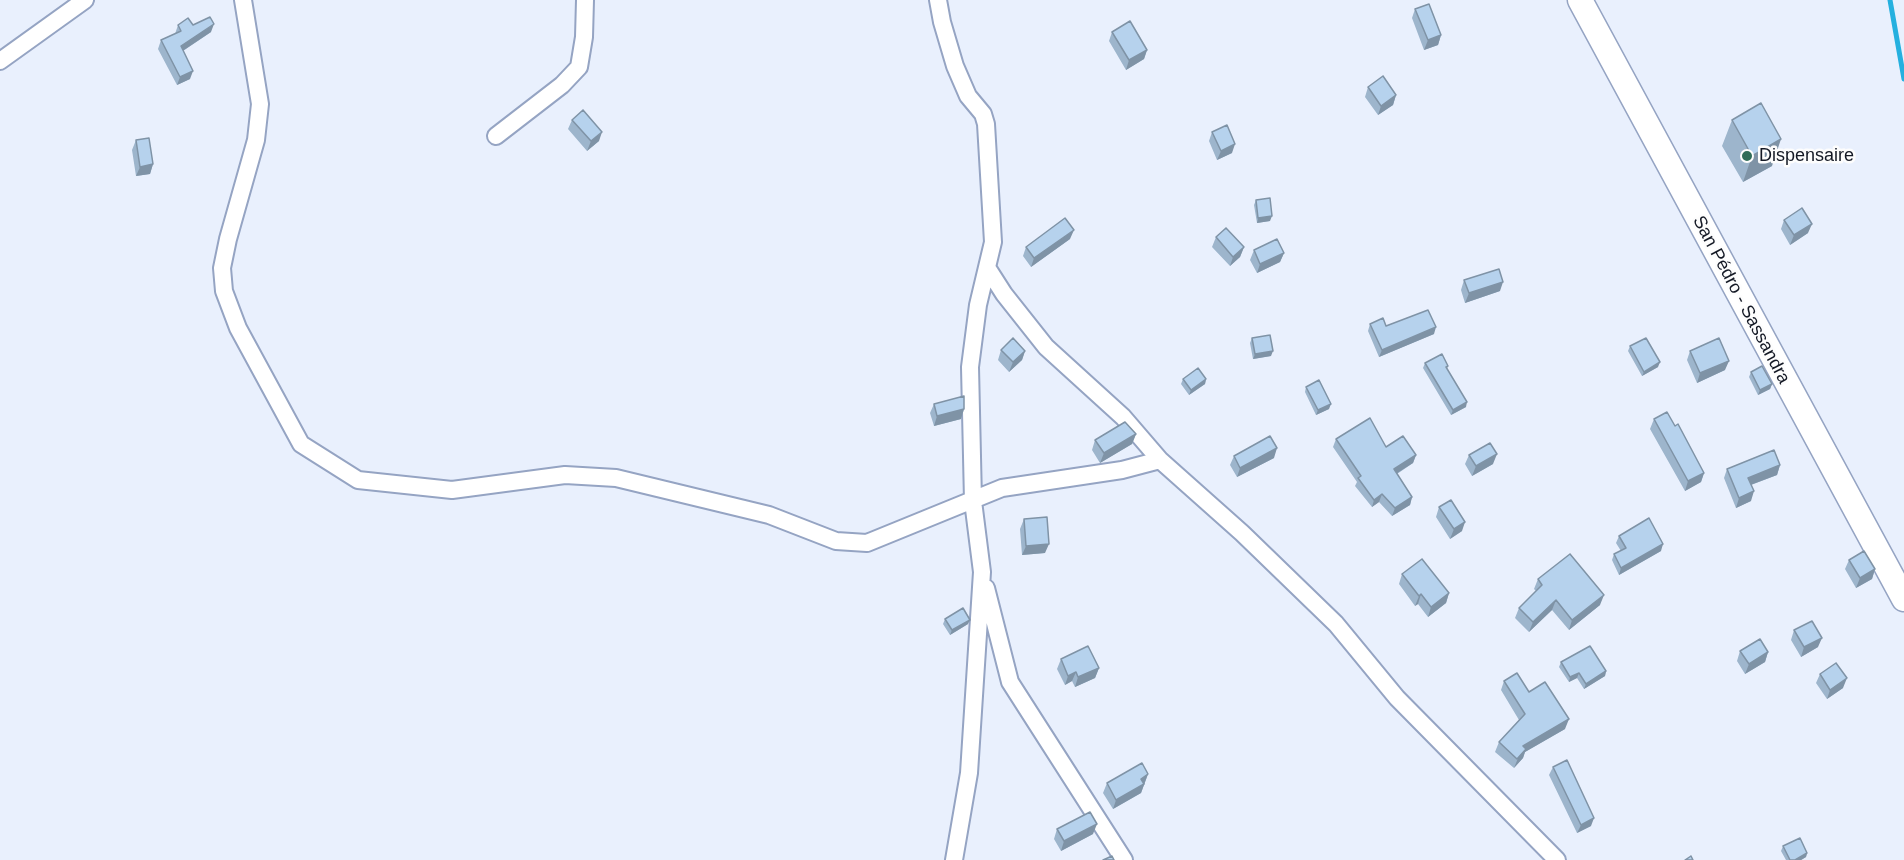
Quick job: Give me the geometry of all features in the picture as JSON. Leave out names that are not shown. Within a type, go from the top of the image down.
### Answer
[{"type":"main road","name":"San Pédro - Sassandra","points":[[1580,0],[1904,599]]},
{"type":"street","points":[[0,61],[85,0]]},
{"type":"street","points":[[243,0],[260,104],[256,140],[222,268],[224,291],[238,328],[301,444],[358,480],[452,490],[565,475],[616,478],[769,515],[836,541],[867,543],[1002,488],[1122,470],[1160,460]]},
{"type":"street","points":[[496,136],[562,85],[579,67],[584,37],[585,0]]},
{"type":"street","points":[[938,0],[955,66],[968,96],[983,114],[986,124],[993,242],[978,305],[970,367],[973,501],[982,572],[1010,682],[1124,860]]},
{"type":"street","points":[[988,269],[1004,294],[1046,347],[1123,417],[1160,460],[1242,533],[1336,624],[1397,698],[1557,860]]},
{"type":"street","points":[[954,860],[969,773],[982,572]]},
{"type":"building","points":[[1429,4],[1441,35],[1428,40],[1415,9]]},
{"type":"building","points":[[210,17],[214,24],[181,46],[193,71],[180,77],[161,40],[181,31],[178,25],[188,18],[193,25]]},
{"type":"building","points":[[1130,21],[1147,50],[1129,60],[1112,32]]},
{"type":"building","points":[[1383,76],[1396,95],[1381,106],[1368,87]]},
{"type":"building","points":[[1761,103],[1781,139],[1752,156],[1732,120]]},
{"type":"building","points":[[583,110],[602,132],[591,141],[572,120]]},
{"type":"building","points":[[1227,125],[1235,144],[1221,151],[1212,132]]},
{"type":"building","points":[[149,138],[153,164],[140,167],[136,140]]},
{"type":"building","points":[[1270,198],[1272,216],[1258,218],[1256,200]]},
{"type":"building","points":[[1802,208],[1812,224],[1794,235],[1784,220]]},
{"type":"building","points":[[1065,218],[1074,230],[1034,258],[1026,247]]},
{"type":"building","points":[[1226,228],[1244,247],[1233,257],[1216,237]]},
{"type":"building","points":[[1277,239],[1284,253],[1260,264],[1254,250]]},
{"type":"building","points":[[1499,269],[1503,282],[1469,293],[1464,280]]},
{"type":"building","points":[[1428,310],[1436,327],[1382,350],[1370,324],[1383,318],[1386,326]]},
{"type":"building","points":[[1270,335],[1273,351],[1255,354],[1252,338]]},
{"type":"building","points":[[1013,338],[1025,351],[1013,362],[1001,350]]},
{"type":"building","points":[[1646,338],[1660,362],[1644,372],[1630,346]]},
{"type":"building","points":[[1719,338],[1729,361],[1700,373],[1690,351]]},
{"type":"building","points":[[1442,354],[1448,366],[1446,367],[1467,402],[1453,410],[1425,363]]},
{"type":"building","points":[[1762,366],[1772,384],[1760,390],[1751,372]]},
{"type":"building","points":[[1198,368],[1206,379],[1191,390],[1183,379]]},
{"type":"building","points":[[1319,380],[1331,404],[1318,410],[1306,387]]},
{"type":"building","points":[[964,396],[964,409],[937,416],[934,404]]},
{"type":"building","points":[[1667,412],[1675,426],[1678,424],[1704,473],[1688,481],[1654,419]]},
{"type":"building","points":[[1370,418],[1386,447],[1403,436],[1416,455],[1394,469],[1412,497],[1395,508],[1382,494],[1374,500],[1358,478],[1361,476],[1336,439]]},
{"type":"building","points":[[1125,422],[1136,434],[1104,453],[1095,440]]},
{"type":"building","points":[[1270,436],[1277,448],[1240,468],[1234,456]]},
{"type":"building","points":[[1490,443],[1497,454],[1476,466],[1469,455]]},
{"type":"building","points":[[1774,450],[1780,465],[1748,478],[1754,491],[1739,498],[1727,469]]},
{"type":"building","points":[[1451,500],[1465,522],[1454,529],[1439,507]]},
{"type":"building","points":[[1047,517],[1049,544],[1026,546],[1024,519]]},
{"type":"building","points":[[1649,518],[1663,544],[1621,568],[1614,554],[1626,548],[1619,536]]},
{"type":"building","points":[[1864,551],[1875,569],[1860,578],[1849,560]]},
{"type":"building","points":[[1570,554],[1604,595],[1572,620],[1556,600],[1533,622],[1519,608],[1542,585],[1538,579]]},
{"type":"building","points":[[1422,559],[1449,593],[1431,607],[1402,574]]},
{"type":"building","points":[[963,608],[970,620],[952,630],[945,619]]},
{"type":"building","points":[[1812,621],[1822,638],[1804,647],[1794,630]]},
{"type":"building","points":[[1760,639],[1768,652],[1749,664],[1740,651]]},
{"type":"building","points":[[1088,646],[1099,668],[1078,677],[1076,672],[1068,676],[1061,659]]},
{"type":"building","points":[[1590,646],[1606,671],[1586,684],[1579,673],[1570,677],[1561,662]]},
{"type":"building","points":[[1836,663],[1847,678],[1830,690],[1820,674]]},
{"type":"building","points":[[1517,673],[1529,692],[1545,682],[1569,719],[1523,746],[1526,749],[1517,759],[1499,742],[1525,714],[1504,681]]},
{"type":"building","points":[[1567,760],[1594,818],[1581,825],[1553,767]]},
{"type":"building","points":[[1142,763],[1148,774],[1141,779],[1144,784],[1116,800],[1107,783]]},
{"type":"building","points":[[1090,812],[1097,824],[1064,841],[1057,829]]},
{"type":"building","points":[[1800,838],[1807,853],[1795,860],[1790,860],[1783,846]]},
{"type":"waterway","points":[[1890,0],[1904,79]]},
{"type":"place","name":"Dispensaire","points":[[1747,156]]}]
